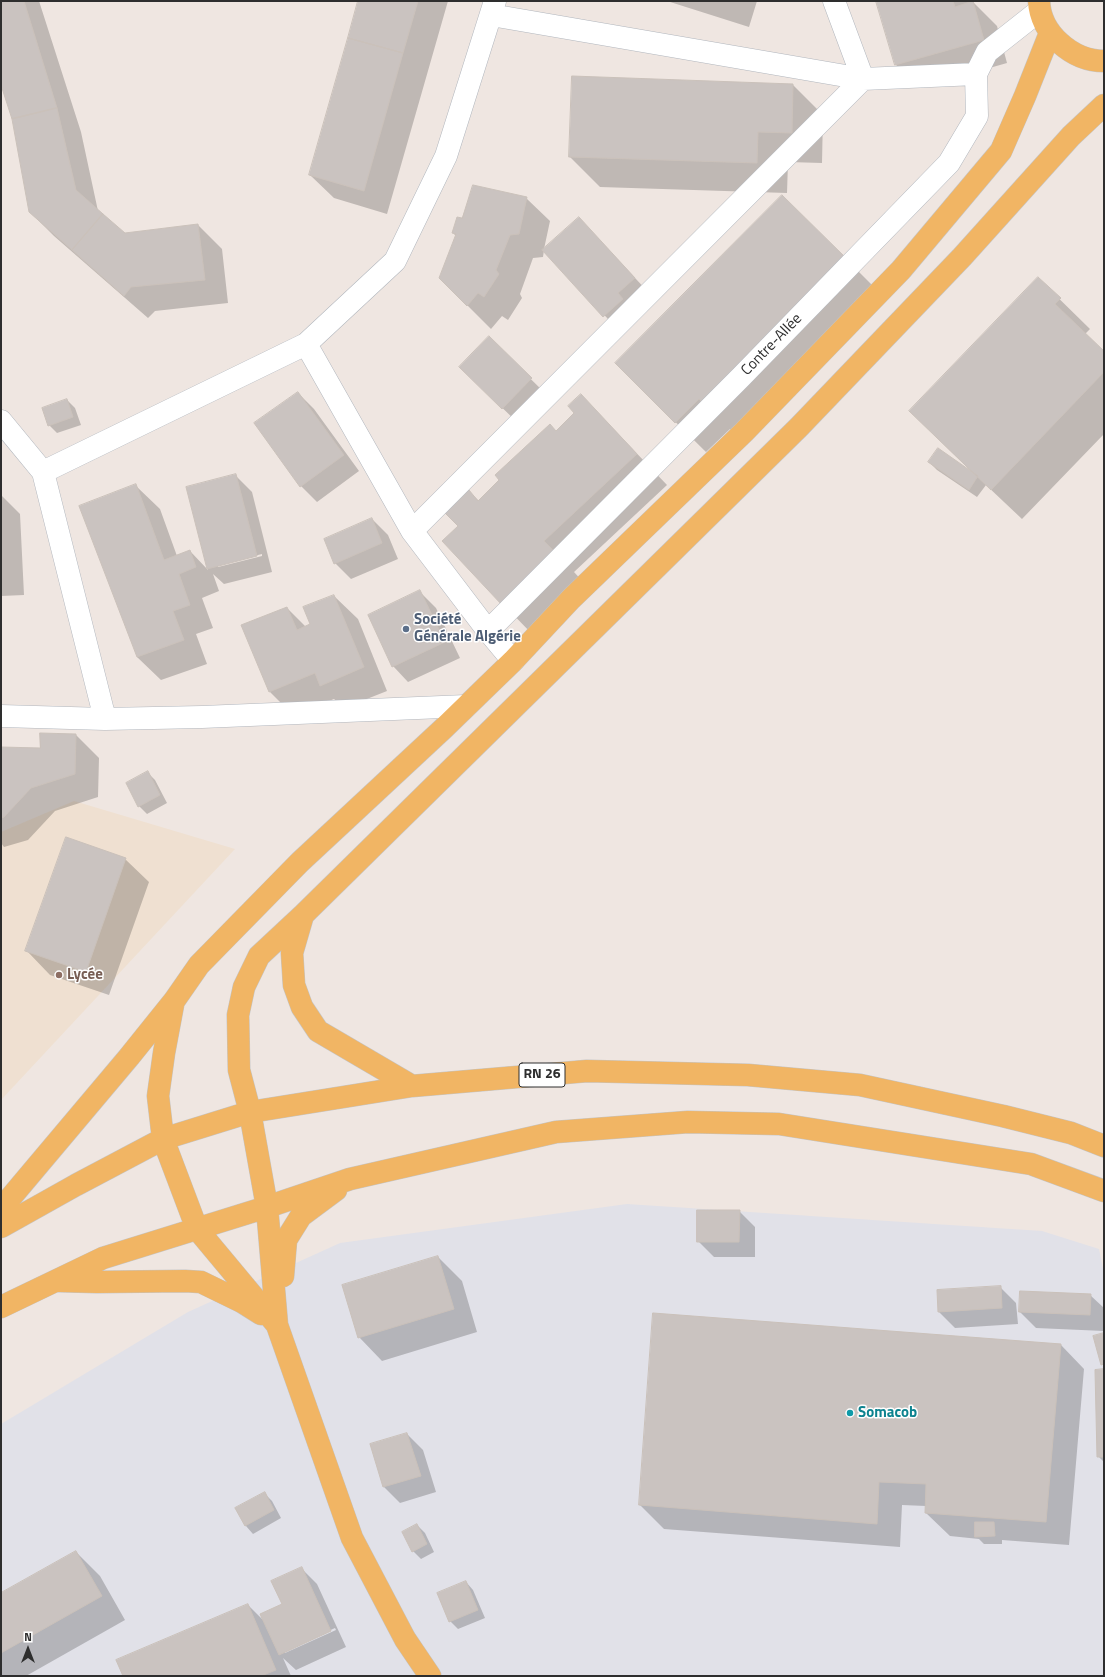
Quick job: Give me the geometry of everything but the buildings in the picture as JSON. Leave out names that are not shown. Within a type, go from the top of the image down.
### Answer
[{"type":"main road","points":[[1039,6],[1050,33],[1067,50],[1089,60],[1104,61]]},
{"type":"main road","points":[[1,1209],[129,1057],[174,1001],[199,965],[300,862],[513,661],[571,599],[744,432],[901,270],[1001,151],[1050,33]]},
{"type":"main road","points":[[430,1676],[405,1639],[352,1538],[277,1325],[267,1207],[250,1112],[239,1070],[238,1015],[244,987],[259,956],[312,907],[799,427],[962,257],[1072,136],[1104,105]]},
{"type":"main road","points":[[312,907],[303,915],[292,953],[294,986],[302,1007],[318,1031],[412,1086]]},
{"type":"main road","points":[[174,1001],[164,1053],[158,1096],[163,1139],[197,1229],[277,1325]]},
{"type":"main road","name":"RN 26","points":[[1,1227],[76,1184],[163,1139],[250,1112],[412,1086],[587,1071],[748,1075],[860,1085],[1003,1116],[1071,1133],[1104,1146]]},
{"type":"main road","points":[[1,1307],[103,1258],[267,1207],[350,1179],[556,1132],[688,1122],[779,1124],[1031,1164],[1104,1191]]},
{"type":"main road","points":[[277,1325],[286,1240],[301,1216],[350,1179]]},
{"type":"main road","points":[[55,1281],[201,1282],[242,1302],[277,1325]]},
{"type":"street","points":[[834,1],[863,79]]},
{"type":"street","name":"Contre-Allée","points":[[488,631],[735,383],[949,164],[977,116],[976,74],[987,52],[1039,6]]},
{"type":"street","points":[[43,472],[306,344],[396,261],[446,156],[493,8],[863,79],[976,74]]},
{"type":"street","points":[[412,531],[863,79]]},
{"type":"street","points":[[306,344],[412,531],[488,631],[513,661]]},
{"type":"street","points":[[1,421],[43,472],[105,719]]},
{"type":"street","points":[[1,716],[105,719],[202,717],[466,706]]},
{"type":"shaded area","name":"Lycée","points":[[74,801],[235,849],[1,1100],[1,832]]},
{"type":"shaded area","points":[[627,1204],[1042,1231],[1099,1249],[1104,1274],[1104,1676],[1,1676],[1,1424],[188,1312],[340,1243]]},
{"type":"place","name":"Société Générale Algérie","points":[[406,629]]},
{"type":"place","name":"Lycée","points":[[59,975]]},
{"type":"place","name":"Somacob","points":[[850,1413]]}]
